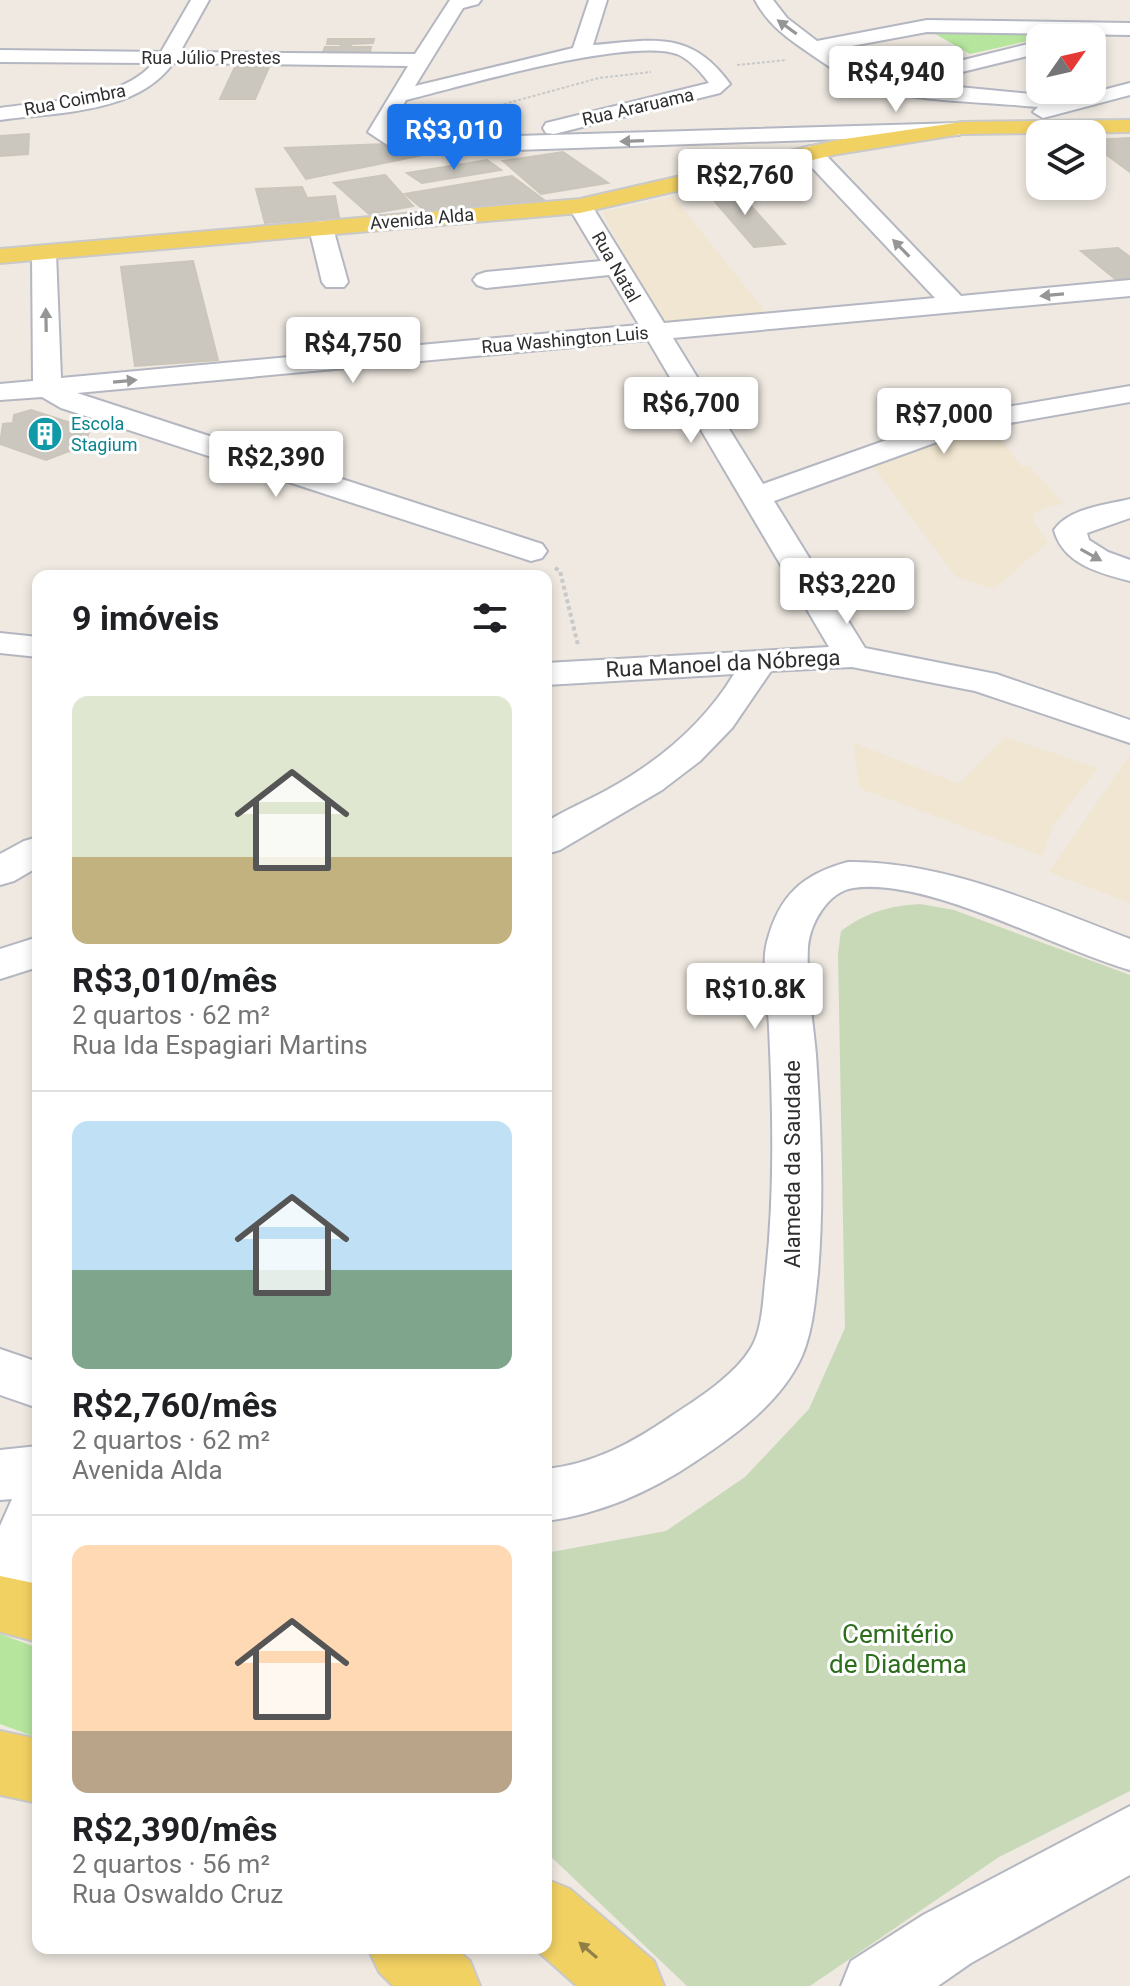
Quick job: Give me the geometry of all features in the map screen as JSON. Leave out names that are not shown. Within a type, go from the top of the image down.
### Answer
[{"type":"main road","name":"Avenida Alda","points":[[0,256],[44,253],[119,239],[321,228],[580,206],[838,147],[954,133],[1130,126],[993,127]]},
{"type":"main road","points":[[954,133],[993,127]]},
{"type":"main road","points":[[0,1763],[32,1770]]},
{"type":"main road","points":[[552,1918],[629,1986]]},
{"type":"main road","points":[[410,1954],[445,1986]]},
{"type":"street","name":"Rua Coimbra","points":[[11,113],[144,86],[166,57],[200,0]]},
{"type":"street","points":[[581,52],[598,0]]},
{"type":"street","points":[[764,0],[771,15],[863,77],[885,85],[1026,99]]},
{"type":"street","points":[[458,1],[381,124],[379,132],[402,144],[428,147],[489,146],[954,133]]},
{"type":"street","points":[[787,60],[821,50],[873,28],[927,26],[1026,32]]},
{"type":"street","points":[[1106,33],[1130,29]]},
{"type":"street","points":[[1106,43],[1117,48]]},
{"type":"street","points":[[401,95],[581,52],[674,46],[685,50],[708,68]]},
{"type":"street","points":[[885,85],[1026,50]]},
{"type":"street","name":"Rua Júlio Prestes","points":[[0,56],[166,57],[244,52],[423,60]]},
{"type":"street","name":"Rua Araruama","points":[[489,146],[605,113],[719,87],[718,79],[708,68]]},
{"type":"street","points":[[1106,95],[1130,89]]},
{"type":"street","points":[[993,127],[1072,104]]},
{"type":"street","points":[[811,153],[955,304]]},
{"type":"street","name":"Rua Natal","points":[[580,206],[852,656]]},
{"type":"street","points":[[321,228],[335,282]]},
{"type":"street","points":[[44,253],[47,388],[71,402],[221,453],[531,551]]},
{"type":"street","points":[[486,280],[615,267]]},
{"type":"street","name":"Rua Washington Luis","points":[[0,392],[1130,288]]},
{"type":"street","points":[[754,498],[964,422],[1130,394]]},
{"type":"street","points":[[1130,508],[1084,521],[1070,530],[1074,545],[1096,559],[1130,571]]},
{"type":"street","points":[[0,643],[32,646]]},
{"type":"street","name":"Rua Manoel da Nóbrega","points":[[552,674],[852,656],[983,682],[1130,732]]},
{"type":"street","points":[[552,837],[673,766],[718,724],[738,699],[760,660]]},
{"type":"street","points":[[0,872],[32,853]]},
{"type":"street","name":"Alameda da Saudade","points":[[552,1495],[571,1493],[631,1471],[691,1436],[736,1399],[775,1358],[787,1309],[794,1258],[796,1164],[787,945],[799,910],[816,889],[846,875],[885,876],[925,884],[1130,955]]},
{"type":"street","points":[[0,1372],[32,1383]]},
{"type":"street","points":[[0,1475],[32,1472]]},
{"type":"street","points":[[21,1609],[22,1553],[32,1516]]},
{"type":"street","points":[[876,1986],[947,1939],[1130,1839]]},
{"type":"path","points":[[428,147],[486,109],[599,78],[787,60]]},
{"type":"path","points":[[531,551],[560,571],[584,672]]},
{"type":"shaded area","points":[[673,196],[772,320],[660,330],[603,212]]},
{"type":"shaded area","points":[[994,429],[1021,466],[1029,466],[1064,504],[1044,508],[1033,515],[1034,523],[1048,542],[994,589],[956,577],[869,461]]},
{"type":"shaded area","points":[[1005,737],[1098,768],[1053,826],[1042,856],[859,788],[854,743],[959,784]]},
{"type":"shaded area","points":[[1130,755],[1130,903],[1049,872]]},
{"type":"green space","points":[[932,32],[1026,34],[1026,41],[970,54]]},
{"type":"green space","name":"Cemitério de Diadema","points":[[920,904],[954,910],[1130,975],[1130,1791],[999,1857],[810,1986],[687,1986],[552,1858],[552,1552],[666,1531],[745,1477],[809,1409],[845,1328],[838,954],[841,931],[878,911]]},
{"type":"green space","points":[[0,1634],[32,1646],[32,1736],[0,1724]]},
{"type":"building","points":[[328,39],[374,39],[373,43],[351,44],[350,47],[371,47],[370,52],[323,52],[325,47],[340,47],[341,44],[327,44]]},
{"type":"building","points":[[235,67],[269,67],[255,99],[220,99]]},
{"type":"building","points":[[29,134],[28,154],[0,156],[0,136]]},
{"type":"building","points":[[1130,138],[1130,172],[1106,154],[1106,139]]},
{"type":"building","points":[[387,144],[428,154],[306,179],[285,148]]},
{"type":"building","points":[[563,152],[608,183],[541,194],[503,161]]},
{"type":"building","points":[[487,160],[501,170],[422,183],[407,173]]},
{"type":"building","points":[[385,175],[413,206],[369,214],[334,183]]},
{"type":"building","points":[[512,176],[544,200],[425,211],[405,194]]},
{"type":"building","points":[[302,187],[307,198],[335,196],[339,217],[265,223],[256,189]]},
{"type":"building","points":[[734,187],[785,244],[754,247],[705,190]]},
{"type":"building","points":[[1118,248],[1130,257],[1130,281],[1119,282],[1081,251]]},
{"type":"building","points":[[193,261],[218,360],[135,366],[121,267]]},
{"type":"building","name":"Escola Stagium","points":[[31,410],[80,426],[89,432],[86,441],[90,442],[74,452],[46,460],[0,444],[3,424],[13,423],[14,415]]},
{"type":"place","name":"Escola Stagium","points":[[45,434]]}]
